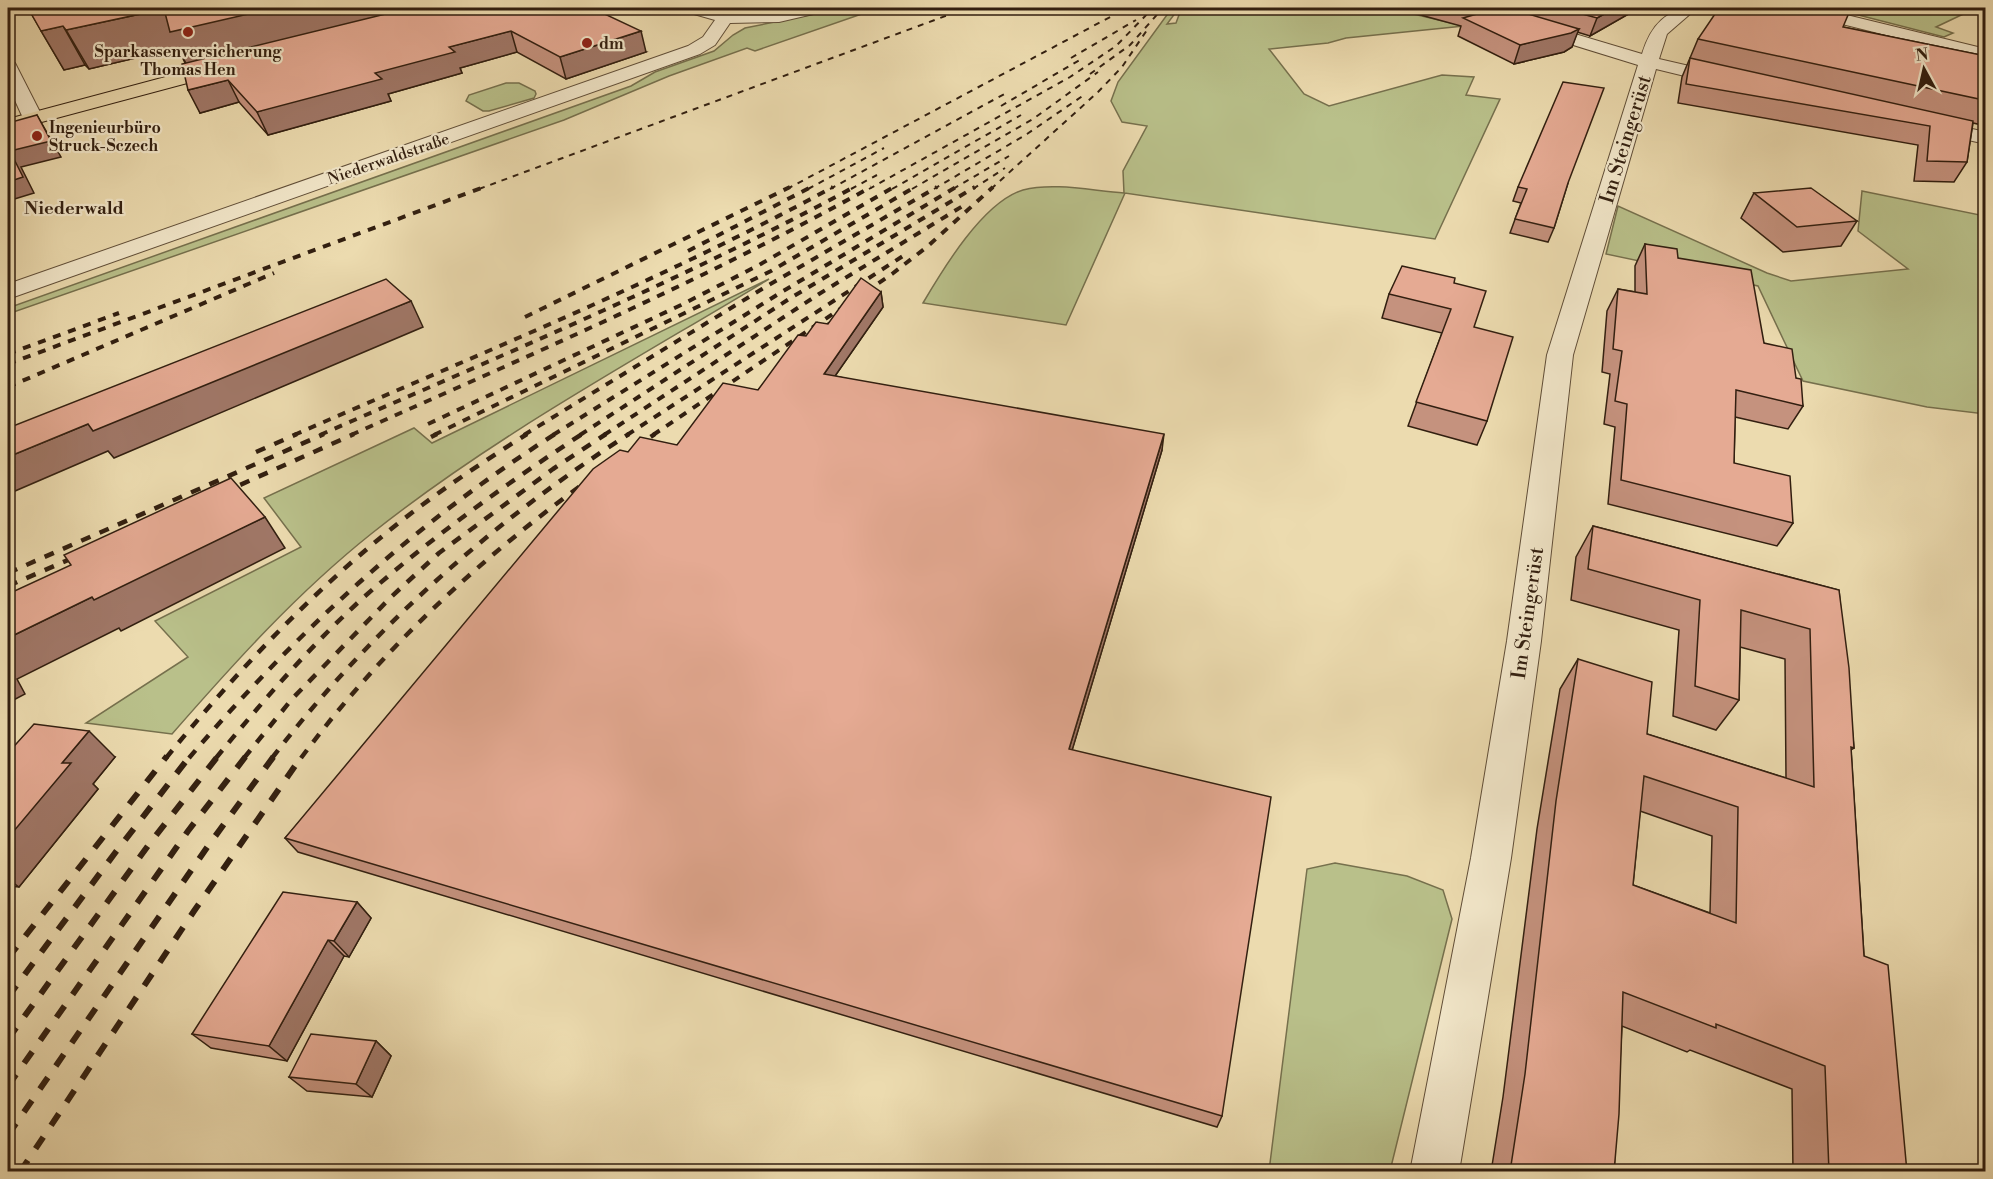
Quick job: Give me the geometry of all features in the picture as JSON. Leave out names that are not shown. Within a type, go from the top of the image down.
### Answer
[{"type":"main road","points":[[8,124],[22,111],[248,57]]},
{"type":"street","points":[[693,8],[725,18],[779,17],[816,8]]},
{"type":"street","name":"Im Steingerüst","points":[[1472,8],[1649,62],[1752,86]]},
{"type":"street","name":"Im Steingerüst","points":[[1434,1172],[1491,858],[1524,641],[1560,355],[1656,37],[1661,30],[1689,8]]},
{"type":"street","points":[[1800,8],[1863,22],[1986,55]]},
{"type":"street","points":[[1819,8],[1863,22]]},
{"type":"street","name":"Niederwaldstraße","points":[[8,292],[694,50],[709,41],[725,18]]},
{"type":"street","points":[[8,67],[22,111]]},
{"type":"street","points":[[1908,121],[1986,138]]},
{"type":"green space","points":[[833,8],[879,8],[755,51],[747,48],[669,76],[564,120],[8,314],[8,308],[631,86],[655,72],[714,51],[745,28]]},
{"type":"green space","points":[[1172,8],[1179,8],[1167,24],[1176,23],[1185,8],[1388,8],[1464,26],[1346,38],[1328,43],[1269,49],[1304,94],[1329,106],[1442,75],[1474,77],[1466,95],[1500,99],[1435,239],[1125,193],[1066,325],[923,303],[966,238],[993,208],[1008,197],[1023,190],[1048,187],[1124,193],[1123,171],[1147,126],[1122,122],[1111,101],[1118,82]]},
{"type":"green space","points":[[1831,8],[1976,8],[1936,27],[1953,33],[1944,37]]},
{"type":"green space","points":[[506,83],[519,83],[535,91],[536,94],[534,98],[489,111],[483,111],[466,101],[469,95]]},
{"type":"green space","points":[[1862,191],[1985,216],[1985,414],[1927,407],[1803,381],[1758,286],[1606,254],[1618,206],[1767,273],[1791,281],[1908,269],[1858,231]]},
{"type":"green space","points":[[769,279],[566,400],[466,464],[418,498],[317,580],[243,655],[172,734],[86,723],[188,657],[155,621],[301,547],[264,498],[414,428],[432,443]]},
{"type":"green space","points":[[1335,863],[1407,876],[1443,890],[1452,919],[1390,1171],[1269,1171],[1307,869]]},
{"type":"building","points":[[28,8],[275,8],[170,32],[164,9],[66,30],[63,26],[41,31]]},
{"type":"building","points":[[410,8],[592,8],[641,31],[560,57],[511,31],[449,47],[455,52],[375,73],[382,79],[257,112],[228,80],[188,90],[182,64]]},
{"type":"building","points":[[1466,8],[1508,8],[1579,29],[1520,45],[1463,18],[1484,12]]},
{"type":"building","points":[[1560,8],[1615,8],[1597,18]]},
{"type":"building","points":[[1719,8],[1851,8],[1843,27],[1986,56],[1986,98],[1979,97],[1979,99],[1698,39]]},
{"type":"building","points":[[1690,58],[1973,121],[1967,162],[1927,161],[1930,126],[1686,84]]},
{"type":"building","points":[[1563,82],[1604,88],[1568,183],[1554,228],[1515,219],[1527,189],[1518,187]]},
{"type":"building","points":[[37,115],[51,141],[10,151],[23,177],[8,182],[8,123]]},
{"type":"building","points":[[1811,188],[1857,221],[1797,227],[1754,193]]},
{"type":"building","points":[[1645,244],[1677,249],[1678,258],[1751,270],[1764,343],[1792,349],[1796,378],[1801,379],[1803,406],[1736,390],[1734,463],[1790,476],[1793,523],[1621,480],[1627,404],[1615,401],[1622,351],[1613,349],[1618,289],[1647,294]]},
{"type":"building","points":[[1402,266],[1455,278],[1454,283],[1486,291],[1474,327],[1513,337],[1487,421],[1416,402],[1451,309],[1389,294]]},
{"type":"building","points":[[861,278],[881,292],[824,374],[1164,434],[1069,749],[1271,797],[1222,1116],[285,838],[593,469],[620,450],[628,452],[640,437],[677,445],[723,383],[758,390],[798,335],[806,336],[816,322],[828,324]]},
{"type":"building","points":[[386,279],[411,301],[93,431],[88,424],[8,457],[8,428]]},
{"type":"building","points":[[231,478],[265,517],[94,600],[92,597],[8,638],[8,594],[71,565],[64,555]]},
{"type":"building","points":[[1593,526],[1839,590],[1849,668],[1854,748],[1851,747],[1864,956],[1888,965],[1907,1172],[1829,1172],[1825,1066],[1716,1024],[1716,1028],[1623,992],[1619,1114],[1614,1172],[1510,1172],[1525,1074],[1556,801],[1578,659],[1652,682],[1647,734],[1814,787],[1810,629],[1741,610],[1739,700],[1695,686],[1700,600],[1588,569]],"holes":[[[1644,776],[1738,807],[1736,923],[1633,885]]]},
{"type":"building","points":[[34,724],[89,731],[62,763],[71,763],[8,838],[8,753]]},
{"type":"building","points":[[283,892],[357,902],[334,941],[328,940],[269,1046],[192,1034]]},
{"type":"building","points":[[311,1034],[376,1041],[356,1084],[289,1077]]},
{"type":"railway","points":[[479,189],[967,8]]},
{"type":"railway","points":[[787,189],[1127,8]]},
{"type":"railway","points":[[869,189],[1070,77],[1116,46],[1153,8]]},
{"type":"railway","points":[[1090,74],[1130,45],[1163,8]]},
{"type":"railway","points":[[1071,58],[1136,20]]},
{"type":"railway","points":[[991,189],[1098,92],[1122,67],[1147,30]]},
{"type":"railway","points":[[1001,106],[1083,58]]},
{"type":"railway","points":[[912,189],[1033,119],[1098,72]]},
{"type":"railway","points":[[830,189],[1008,92]]},
{"type":"railway","points":[[934,189],[1027,134],[1084,95]]},
{"type":"railway","points":[[892,189],[1021,115]]},
{"type":"railway","points":[[808,189],[884,148]]},
{"type":"railway","points":[[953,189],[1009,156]]},
{"type":"railway","points":[[973,189],[1005,168]]},
{"type":"railway","points":[[851,189],[877,175]]},
{"type":"railway","points":[[8,364],[484,187]]},
{"type":"railway","points":[[525,317],[790,187]]},
{"type":"railway","points":[[688,251],[811,187]]},
{"type":"railway","points":[[294,435],[498,347],[701,255],[833,187]]},
{"type":"railway","points":[[320,435],[656,286],[854,187]]},
{"type":"railway","points":[[351,435],[679,286],[871,187]]},
{"type":"railway","points":[[428,424],[681,305],[759,265],[894,187]]},
{"type":"railway","points":[[434,435],[771,271],[915,187]]},
{"type":"railway","points":[[524,435],[762,289],[937,187]]},
{"type":"railway","points":[[553,435],[780,293],[956,187]]},
{"type":"railway","points":[[580,435],[789,299],[975,187]]},
{"type":"railway","points":[[653,435],[892,274],[928,246],[993,187]]},
{"type":"railway","points":[[604,435],[819,294],[966,204]]},
{"type":"railway","points":[[627,435],[906,254]]},
{"type":"railway","points":[[8,387],[274,273]]},
{"type":"railway","points":[[8,354],[119,313]]},
{"type":"railway","points":[[256,452],[297,434]]},
{"type":"railway","points":[[8,573],[324,434]]},
{"type":"railway","points":[[222,493],[354,434]]},
{"type":"railway","points":[[431,437],[437,434]]},
{"type":"railway","points":[[166,758],[243,669],[326,585],[402,520],[527,434]]},
{"type":"railway","points":[[189,758],[272,667],[360,582],[454,504],[555,434]]},
{"type":"railway","points":[[216,758],[287,675],[364,597],[470,512],[582,434]]},
{"type":"railway","points":[[244,758],[292,699],[391,597],[439,553],[553,469],[606,434]]},
{"type":"railway","points":[[272,758],[310,710],[351,665],[437,580],[529,503],[629,434]]},
{"type":"railway","points":[[634,448],[655,434]]},
{"type":"railway","points":[[301,758],[365,680],[435,607],[510,541],[590,479]]},
{"type":"railway","points":[[8,586],[82,554]]},
{"type":"railway","points":[[8,958],[167,756]]},
{"type":"railway","points":[[8,997],[190,756]]},
{"type":"railway","points":[[8,1039],[150,843],[218,756]]},
{"type":"railway","points":[[8,1086],[188,831],[246,756]]},
{"type":"railway","points":[[8,1135],[208,846],[274,756]]},
{"type":"railway","points":[[20,1172],[194,911],[302,756]]},
{"type":"place","name":"Sparkassenversicherung Thomas Hen","points":[[188,32]]},
{"type":"place","name":"dm","points":[[587,43]]},
{"type":"place","name":"Ingenieurbüro Struck-Sczech","points":[[37,136]]},
{"type":"district","name":"Niederwald","points":[[74,208]]}]
